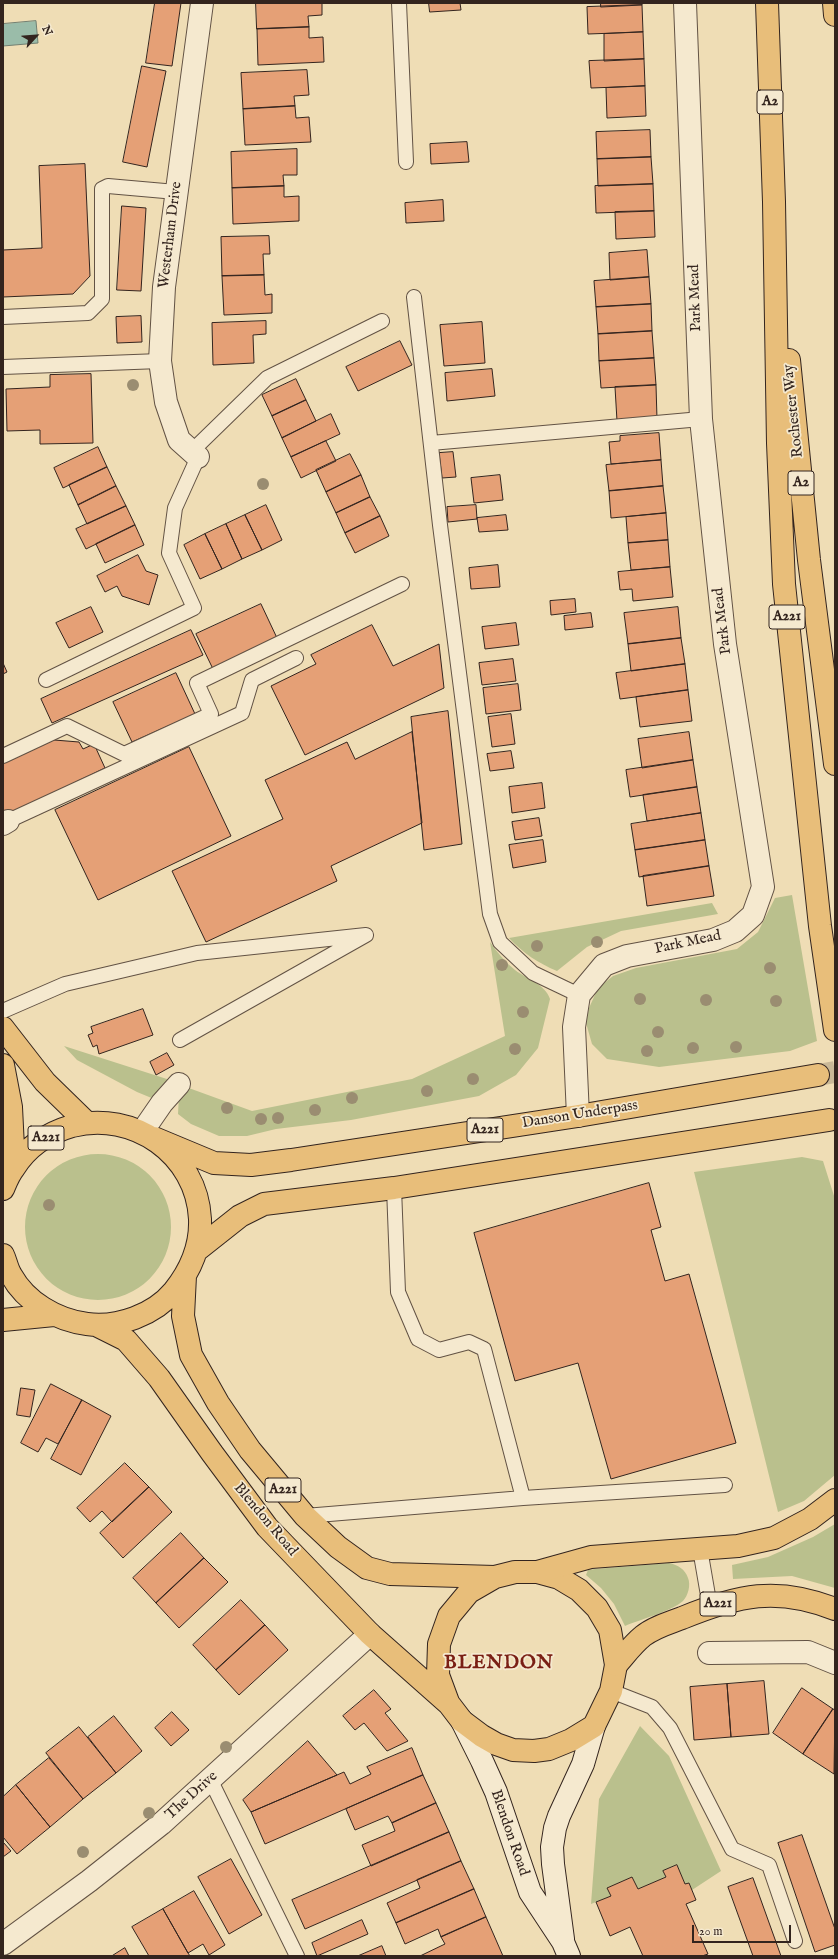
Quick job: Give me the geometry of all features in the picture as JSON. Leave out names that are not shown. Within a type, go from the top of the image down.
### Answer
[{"type":"main road","name":"A2","points":[[767,3],[774,202]]},
{"type":"main road","points":[[834,3],[835,15]]},
{"type":"main road","name":"Rochester Way","points":[[774,202],[809,560],[835,764]]},
{"type":"main road","name":"A221","points":[[774,202],[778,443],[784,584],[820,926],[835,1030]]},
{"type":"main road","points":[[3,1028],[45,1082],[86,1122]]},
{"type":"main road","points":[[3,1065],[11,1107],[14,1168]]},
{"type":"main road","name":"Danson Underpass","points":[[148,1135],[214,1163],[251,1165],[578,1116],[818,1075]]},
{"type":"main road","name":"A221","points":[[196,1250],[240,1216],[264,1204],[394,1188],[829,1120]]},
{"type":"main road","name":"A221","points":[[3,1189],[14,1168],[33,1146],[58,1130],[86,1122],[110,1122],[148,1135],[178,1160],[193,1188],[200,1219],[196,1250],[185,1276],[169,1297],[148,1313],[123,1322],[96,1325],[75,1322],[54,1315],[30,1298],[11,1275],[3,1255]]},
{"type":"main road","name":"Blendon Road","points":[[96,1325],[126,1340],[159,1378],[212,1454],[267,1527],[370,1634],[449,1704],[462,1721],[482,1736],[496,1744],[513,1750],[534,1751],[549,1749],[571,1740],[594,1726],[611,1691],[616,1665],[610,1630],[597,1608],[579,1590],[559,1578],[536,1572],[516,1572],[495,1577],[390,1574],[367,1568],[338,1547],[305,1516],[250,1450],[218,1403],[191,1355],[183,1316],[185,1276]]},
{"type":"main road","name":"A221","points":[[3,1320],[54,1315]]},
{"type":"main road","name":"A221","points":[[536,1572],[591,1557],[738,1546],[774,1538],[810,1519],[835,1500]]},
{"type":"main road","name":"Blendon Road","points":[[449,1704],[438,1675],[439,1644],[449,1616],[469,1592],[495,1577]]},
{"type":"main road","name":"A221","points":[[616,1665],[643,1636],[651,1631],[710,1607],[751,1596],[774,1595],[813,1600],[835,1609]]},
{"type":"street","name":"Westerham Drive","points":[[195,454],[179,440],[166,402],[160,361],[164,287],[202,3]]},
{"type":"street","name":"Park Mead","points":[[579,995],[604,965],[627,956],[713,940],[735,932],[753,915],[763,887],[725,644],[700,420],[685,3]]},
{"type":"street","points":[[578,1116],[574,1027],[579,995]]},
{"type":"street","points":[[148,1135],[162,1103],[179,1084]]},
{"type":"street","name":"The Drive","points":[[3,1944],[89,1881],[155,1829],[370,1634]]},
{"type":"street","points":[[709,1653],[808,1652],[835,1663]]},
{"type":"street","name":"Blendon Road","points":[[462,1721],[496,1792],[530,1892],[566,1949]]},
{"type":"street","name":"Blendon Road","points":[[566,1949],[553,1864],[552,1847],[555,1828],[559,1816],[583,1764],[594,1726]]},
{"type":"lane","points":[[399,3],[406,162]]},
{"type":"lane","points":[[3,317],[88,313],[102,300],[102,189],[108,186],[176,192]]},
{"type":"lane","points":[[414,297],[430,443],[490,914],[500,942],[533,973],[579,995]]},
{"type":"lane","points":[[46,680],[194,608],[169,554],[175,508],[195,454],[267,378],[382,321]]},
{"type":"lane","points":[[3,367],[160,361]]},
{"type":"lane","points":[[430,443],[700,420]]},
{"type":"lane","points":[[3,756],[67,726],[124,754],[211,714],[197,683],[402,584]]},
{"type":"lane","points":[[6,823],[242,713],[252,680],[296,658]]},
{"type":"lane","points":[[3,1011],[65,984],[197,953],[366,935],[180,1040]]},
{"type":"lane","points":[[394,1188],[398,1292],[418,1339],[439,1350],[470,1342],[484,1349],[523,1498]]},
{"type":"lane","points":[[305,1516],[523,1498],[724,1485]]},
{"type":"lane","points":[[700,1549],[710,1607]]},
{"type":"lane","points":[[611,1691],[652,1707],[670,1728],[732,1850],[769,1865],[795,1941]]},
{"type":"lane","points":[[210,1780],[297,1956]]},
{"type":"shaded area","points":[[36,21],[38,43],[3,46],[3,24]]},
{"type":"shaded area","points":[[792,895],[817,1041],[790,1051],[659,1067],[607,1059],[592,1044],[586,1023],[589,1008],[598,988],[613,976],[636,968],[737,949],[758,932],[775,898]]},
{"type":"shaded area","points":[[712,903],[718,914],[621,931],[587,947],[557,971],[543,965],[531,957],[509,938]]},
{"type":"shaded area","points":[[490,942],[508,964],[544,989],[550,999],[538,1048],[516,1075],[479,1096],[351,1120],[276,1129],[247,1136],[219,1136],[191,1124],[178,1114],[179,1095],[186,1087],[252,1111],[412,1079],[505,1036]]},
{"type":"shaded area","points":[[64,1046],[170,1080],[154,1099],[137,1092],[77,1060]]},
{"type":"shaded area","points":[[91,1154],[105,1154],[126,1159],[139,1166],[150,1175],[159,1186],[166,1199],[170,1213],[170,1241],[166,1255],[159,1268],[150,1279],[139,1288],[126,1295],[105,1300],[91,1300],[70,1295],[57,1288],[41,1273],[30,1255],[25,1234],[25,1220],[30,1199],[37,1186],[52,1170],[70,1159]]},
{"type":"shaded area","points":[[802,1157],[823,1161],[835,1199],[835,1475],[804,1501],[778,1512],[694,1172]]},
{"type":"shaded area","points":[[835,1524],[835,1588],[792,1576],[733,1579],[732,1565],[768,1557],[813,1537]]},
{"type":"shaded area","points":[[669,1563],[681,1568],[687,1575],[689,1587],[685,1599],[678,1605],[625,1626],[614,1604],[601,1588],[586,1575],[588,1570]]},
{"type":"shaded area","points":[[640,1726],[669,1756],[721,1871],[692,1890],[689,1883],[685,1884],[677,1865],[663,1871],[666,1877],[638,1889],[632,1877],[607,1888],[611,1896],[591,1904],[599,1799]]},
{"type":"building","points":[[155,3],[181,3],[172,66],[146,63]]},
{"type":"building","points":[[256,3],[322,3],[322,15],[308,16],[309,27],[257,29]]},
{"type":"building","points":[[429,3],[460,3],[461,10],[430,12]]},
{"type":"building","points":[[601,3],[642,3],[642,5],[601,7]]},
{"type":"building","points":[[642,5],[643,32],[588,34],[587,7]]},
{"type":"building","points":[[309,27],[309,38],[323,37],[324,62],[258,65],[257,29]]},
{"type":"building","points":[[643,32],[644,59],[604,61],[604,34]]},
{"type":"building","points":[[644,59],[645,86],[591,88],[589,61]]},
{"type":"building","points":[[142,66],[166,71],[147,167],[123,162]]},
{"type":"building","points":[[307,70],[309,95],[294,96],[295,106],[243,109],[241,73]]},
{"type":"building","points":[[645,86],[646,116],[607,118],[606,88]]},
{"type":"building","points":[[295,106],[296,118],[309,117],[311,142],[245,145],[243,109]]},
{"type":"building","points":[[650,130],[651,157],[597,159],[596,132]]},
{"type":"building","points":[[467,142],[469,162],[431,164],[430,144]]},
{"type":"building","points":[[297,149],[297,175],[283,175],[284,186],[232,188],[231,152]]},
{"type":"building","points":[[651,157],[653,184],[598,186],[597,159]]},
{"type":"building","points":[[85,164],[90,276],[73,294],[3,297],[3,250],[42,248],[39,166]]},
{"type":"building","points":[[653,184],[654,211],[596,213],[595,186]]},
{"type":"building","points":[[284,186],[284,197],[299,196],[299,221],[233,224],[232,188]]},
{"type":"building","points":[[443,200],[444,221],[406,223],[405,203]]},
{"type":"building","points":[[122,206],[146,208],[141,291],[117,290]]},
{"type":"building","points":[[654,211],[655,237],[616,239],[615,212]]},
{"type":"building","points":[[269,236],[270,254],[263,254],[264,275],[222,276],[221,237]]},
{"type":"building","points":[[647,250],[649,277],[610,280],[609,253]]},
{"type":"building","points":[[264,275],[265,295],[272,294],[272,313],[224,315],[222,276]]},
{"type":"building","points":[[649,277],[651,304],[596,307],[594,281]]},
{"type":"building","points":[[651,304],[652,331],[598,334],[596,307]]},
{"type":"building","points":[[141,316],[142,342],[117,343],[116,317]]},
{"type":"building","points":[[266,321],[266,334],[253,335],[254,363],[213,365],[212,323]]},
{"type":"building","points":[[482,322],[485,363],[444,366],[440,325]]},
{"type":"building","points":[[652,331],[654,358],[599,361],[598,334]]},
{"type":"building","points":[[400,341],[412,365],[358,391],[346,367]]},
{"type":"building","points":[[654,358],[656,385],[601,388],[599,361]]},
{"type":"building","points":[[492,369],[495,396],[447,401],[445,373]]},
{"type":"building","points":[[91,374],[93,443],[40,444],[40,430],[7,431],[6,389],[50,387],[50,375]]},
{"type":"building","points":[[296,379],[306,400],[272,416],[262,395]]},
{"type":"building","points":[[656,385],[657,419],[617,421],[615,387]]},
{"type":"building","points":[[306,400],[316,421],[282,438],[272,416]]},
{"type":"building","points":[[331,414],[340,434],[291,457],[282,438]]},
{"type":"building","points":[[659,433],[661,460],[611,464],[609,442],[620,441],[620,436]]},
{"type":"building","points":[[326,441],[336,461],[301,478],[291,457]]},
{"type":"building","points":[[98,447],[107,467],[63,488],[54,468]]},
{"type":"building","points":[[453,452],[456,477],[442,478],[439,453]]},
{"type":"building","points":[[350,454],[361,475],[326,492],[316,470]]},
{"type":"building","points":[[661,460],[663,486],[609,491],[606,465]]},
{"type":"building","points":[[107,467],[116,486],[78,505],[69,485]]},
{"type":"building","points":[[361,475],[370,497],[336,513],[326,492]]},
{"type":"building","points":[[500,475],[503,500],[474,503],[471,478]]},
{"type":"building","points":[[116,486],[126,506],[87,524],[78,505]]},
{"type":"building","points":[[663,486],[666,513],[611,518],[609,491]]},
{"type":"building","points":[[370,497],[380,516],[345,533],[336,513]]},
{"type":"building","points":[[266,505],[282,540],[262,550],[245,515]]},
{"type":"building","points":[[476,505],[477,519],[448,522],[447,507]]},
{"type":"building","points":[[126,506],[135,525],[86,549],[76,529]]},
{"type":"building","points":[[666,513],[668,540],[628,543],[626,517]]},
{"type":"building","points":[[245,515],[262,550],[242,559],[226,524]]},
{"type":"building","points":[[506,515],[508,530],[479,532],[477,518]]},
{"type":"building","points":[[380,516],[389,536],[355,553],[345,533]]},
{"type":"building","points":[[226,524],[242,559],[222,569],[205,534]]},
{"type":"building","points":[[135,525],[144,545],[105,563],[96,544]]},
{"type":"building","points":[[205,534],[222,569],[200,579],[184,545]]},
{"type":"building","points":[[668,540],[670,567],[631,570],[628,543]]},
{"type":"building","points":[[138,555],[146,571],[158,575],[149,605],[122,596],[117,586],[105,592],[97,576]]},
{"type":"building","points":[[498,565],[500,587],[471,589],[469,568]]},
{"type":"building","points":[[670,567],[673,597],[633,601],[632,589],[620,590],[618,572]]},
{"type":"building","points":[[575,599],[576,612],[551,615],[550,601]]},
{"type":"building","points":[[261,604],[277,638],[213,669],[196,634]]},
{"type":"building","points":[[91,607],[103,632],[69,648],[56,623]]},
{"type":"building","points":[[678,607],[681,638],[628,644],[624,613]]},
{"type":"building","points":[[591,613],[593,627],[565,630],[564,616]]},
{"type":"building","points":[[516,623],[519,645],[485,649],[482,627]]},
{"type":"building","points":[[372,625],[393,666],[439,644],[444,688],[305,755],[271,686],[316,664],[311,655]]},
{"type":"building","points":[[191,630],[203,655],[52,723],[41,699]]},
{"type":"building","points":[[681,638],[685,664],[631,671],[628,644]]},
{"type":"building","points":[[513,659],[516,681],[482,685],[479,663]]},
{"type":"building","points":[[3,663],[7,672],[3,674]]},
{"type":"building","points":[[685,664],[688,690],[620,699],[616,673]]},
{"type":"building","points":[[176,673],[195,714],[132,742],[113,702]]},
{"type":"building","points":[[518,684],[521,710],[486,714],[483,688]]},
{"type":"building","points":[[688,690],[692,721],[640,727],[636,697]]},
{"type":"building","points":[[448,711],[462,844],[424,850],[411,717]]},
{"type":"building","points":[[511,714],[515,744],[492,747],[488,717]]},
{"type":"building","points":[[412,732],[422,823],[331,866],[337,881],[206,942],[172,871],[283,819],[265,780],[347,742],[355,759]]},
{"type":"building","points":[[689,732],[693,760],[642,768],[638,739]]},
{"type":"building","points":[[54,740],[79,742],[83,749],[94,744],[105,768],[3,817],[3,764]]},
{"type":"building","points":[[189,747],[231,836],[98,900],[55,810]]},
{"type":"building","points":[[511,751],[514,768],[490,771],[487,754]]},
{"type":"building","points":[[693,760],[697,787],[630,797],[626,770]]},
{"type":"building","points":[[542,783],[545,808],[512,813],[509,787]]},
{"type":"building","points":[[697,787],[701,813],[647,821],[643,795]]},
{"type":"building","points":[[701,813],[705,840],[635,850],[631,824]]},
{"type":"building","points":[[539,818],[542,836],[515,840],[512,822]]},
{"type":"building","points":[[543,840],[546,862],[513,868],[509,845]]},
{"type":"building","points":[[705,840],[709,866],[639,877],[635,850]]},
{"type":"building","points":[[709,866],[714,896],[647,906],[643,876]]},
{"type":"building","points":[[143,1009],[153,1035],[99,1054],[97,1045],[93,1047],[88,1035],[93,1033],[91,1027]]},
{"type":"building","points":[[167,1053],[174,1065],[156,1075],[150,1062]]},
{"type":"building","points":[[649,1183],[661,1227],[651,1230],[665,1281],[689,1274],[736,1443],[611,1479],[578,1363],[515,1381],[474,1233]]},
{"type":"building","points":[[51,1384],[82,1400],[58,1444],[46,1438],[38,1452],[21,1443]]},
{"type":"building","points":[[21,1388],[35,1390],[30,1417],[17,1415]]},
{"type":"building","points":[[82,1400],[111,1416],[81,1475],[51,1459]]},
{"type":"building","points":[[125,1463],[149,1487],[112,1522],[102,1511],[90,1522],[77,1508]]},
{"type":"building","points":[[149,1487],[172,1512],[123,1558],[100,1533]]},
{"type":"building","points":[[181,1533],[204,1558],[156,1603],[133,1578]]},
{"type":"building","points":[[204,1558],[228,1582],[179,1628],[156,1603]]},
{"type":"building","points":[[241,1600],[265,1625],[216,1670],[193,1645]]},
{"type":"building","points":[[265,1625],[288,1650],[239,1695],[216,1670]]},
{"type":"building","points":[[764,1681],[769,1734],[731,1737],[727,1684]]},
{"type":"building","points":[[727,1684],[731,1737],[694,1740],[690,1687]]},
{"type":"building","points":[[802,1688],[833,1709],[803,1754],[773,1733]]},
{"type":"building","points":[[374,1690],[391,1709],[385,1713],[408,1741],[387,1751],[364,1723],[355,1730],[343,1716]]},
{"type":"building","points":[[833,1709],[835,1710],[834,1774],[803,1754]]},
{"type":"building","points":[[172,1712],[189,1730],[171,1746],[155,1728]]},
{"type":"building","points":[[114,1716],[142,1751],[116,1773],[88,1737]]},
{"type":"building","points":[[79,1727],[116,1773],[83,1799],[46,1753]]},
{"type":"building","points":[[308,1741],[337,1775],[251,1812],[243,1800]]},
{"type":"building","points":[[412,1748],[423,1775],[265,1844],[251,1812],[344,1772],[350,1784],[371,1774],[367,1767]]},
{"type":"building","points":[[49,1758],[83,1799],[50,1827],[16,1785]]},
{"type":"building","points":[[423,1775],[436,1803],[392,1823],[388,1816],[355,1830],[346,1809]]},
{"type":"building","points":[[16,1785],[50,1827],[17,1854],[3,1837],[3,1797]]},
{"type":"building","points":[[436,1803],[449,1832],[371,1866],[362,1845],[395,1831],[392,1823]]},
{"type":"building","points":[[449,1832],[461,1861],[305,1929],[292,1900]]},
{"type":"building","points":[[802,1835],[835,1929],[835,1945],[815,1952],[778,1843]]},
{"type":"building","points":[[3,1842],[11,1851],[3,1857]]},
{"type":"building","points":[[231,1859],[262,1915],[229,1934],[198,1877]]},
{"type":"building","points":[[461,1861],[474,1889],[396,1923],[387,1903],[420,1888],[417,1880]]},
{"type":"building","points":[[677,1865],[685,1884],[689,1883],[696,1900],[686,1904],[708,1954],[702,1956],[643,1956],[630,1927],[610,1936],[596,1902],[611,1896],[607,1888],[632,1877],[638,1889],[666,1877],[663,1871]]},
{"type":"building","points":[[753,1878],[781,1956],[753,1956],[728,1887]]},
{"type":"building","points":[[474,1889],[486,1917],[441,1937],[438,1929],[405,1944],[396,1923]]},
{"type":"building","points":[[194,1891],[225,1945],[209,1955],[203,1944],[188,1953],[163,1909]]},
{"type":"building","points":[[163,1909],[190,1956],[149,1956],[132,1927]]},
{"type":"building","points":[[486,1917],[503,1956],[420,1956],[445,1944],[441,1937]]},
{"type":"building","points":[[362,1920],[368,1934],[317,1956],[312,1943]]},
{"type":"building","points":[[382,1946],[386,1956],[358,1956]]},
{"type":"building","points":[[125,1948],[129,1956],[112,1956]]},
{"type":"tunnel","points":[[818,1075],[835,1072]]},
{"type":"district","name":"BLENDON","points":[[499,1664]]}]
